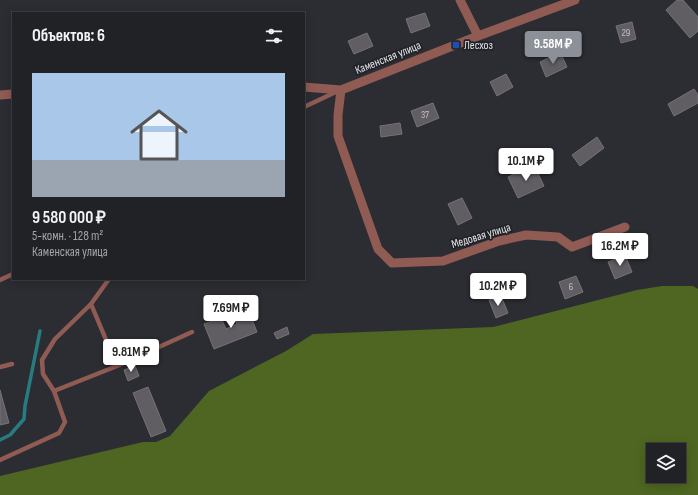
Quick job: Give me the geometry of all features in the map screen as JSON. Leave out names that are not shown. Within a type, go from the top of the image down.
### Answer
[{"type":"street","points":[[460,0],[478,36]]},
{"type":"street","name":"Каменская улица","points":[[305,87],[341,90],[478,36],[575,0]]},
{"type":"street","name":"Медовая улица","points":[[341,90],[338,115],[338,136],[378,249],[392,263],[443,261],[499,241],[526,235],[558,237],[572,247],[626,227]]},
{"type":"street","points":[[0,95],[12,94]]},
{"type":"lane","points":[[305,107],[341,90]]},
{"type":"lane","points":[[0,280],[12,274]]},
{"type":"lane","points":[[0,460],[58,433],[65,422],[54,391],[43,374],[42,360],[55,339],[91,304],[108,280]]},
{"type":"lane","points":[[91,304],[117,366]]},
{"type":"lane","points":[[54,391],[117,366],[192,332]]},
{"type":"lane","points":[[0,367],[12,364]]},
{"type":"green space","points":[[662,286],[693,286],[698,289],[698,495],[0,495],[0,476],[143,442],[156,442],[170,436],[209,391],[286,351],[313,334],[493,327],[637,290]]},
{"type":"building","points":[[677,0],[683,0],[698,17],[698,31],[690,38],[666,10]]},
{"type":"building","points":[[425,13],[430,26],[411,33],[406,19]]},
{"type":"building","points":[[632,22],[636,39],[621,43],[616,26]]},
{"type":"building","points":[[367,33],[373,46],[354,54],[348,41]]},
{"type":"building","points":[[560,52],[567,67],[546,77],[540,62]]},
{"type":"building","points":[[506,74],[513,87],[497,96],[490,82]]},
{"type":"building","points":[[694,89],[698,95],[698,103],[674,116],[668,104]]},
{"type":"building","points":[[433,103],[439,118],[417,127],[411,111]]},
{"type":"building","points":[[400,123],[402,134],[381,137],[380,126]]},
{"type":"building","points":[[597,137],[604,148],[580,166],[572,155]]},
{"type":"building","points":[[534,165],[544,186],[518,198],[508,177]]},
{"type":"building","points":[[462,198],[472,218],[458,225],[448,204]]},
{"type":"building","points":[[625,255],[632,272],[615,279],[608,262]]},
{"type":"building","points":[[576,276],[583,292],[565,299],[559,282]]},
{"type":"building","points":[[501,296],[508,313],[496,318],[489,300]]},
{"type":"building","points":[[247,307],[257,332],[214,349],[204,324],[221,318],[226,329],[237,324],[233,313]]},
{"type":"building","points":[[287,327],[289,334],[277,339],[274,333]]},
{"type":"building","points":[[135,366],[139,376],[128,381],[124,370]]},
{"type":"building","points":[[148,387],[166,431],[151,437],[133,393]]},
{"type":"building","points":[[0,390],[9,423],[0,425]]},
{"type":"waterway","points":[[0,440],[10,435],[24,419],[25,406],[40,331]]},
{"type":"place","name":"Лесхоз","points":[[456,45]]}]
